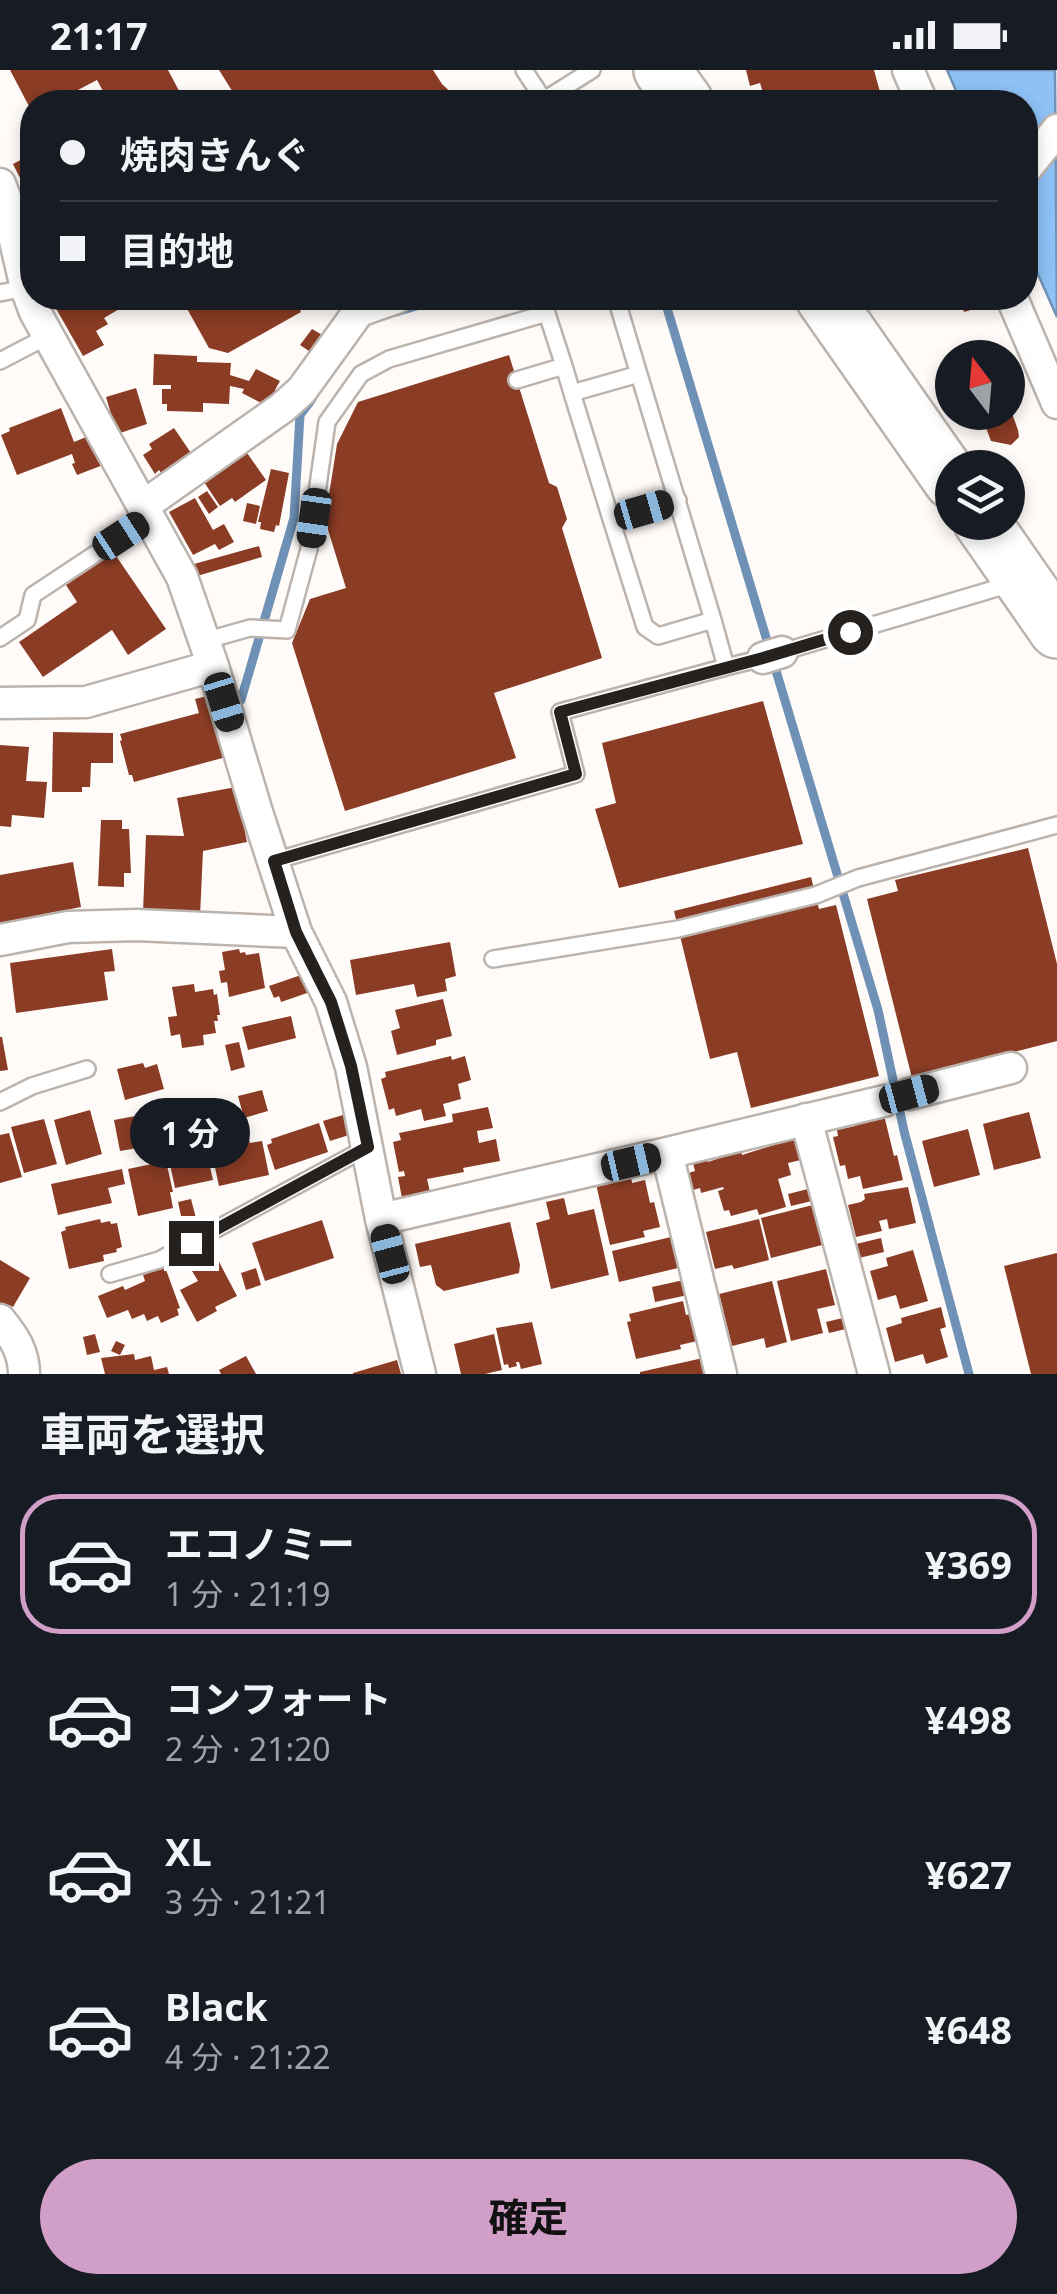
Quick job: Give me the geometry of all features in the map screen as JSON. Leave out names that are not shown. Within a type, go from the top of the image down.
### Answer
[{"type":"highway","points":[[832,310],[935,457]]},
{"type":"highway","points":[[994,540],[1057,630]]},
{"type":"street","points":[[1038,154],[1057,130]]},
{"type":"street","points":[[0,184],[8,210],[13,291]]},
{"type":"street","points":[[28,310],[48,336],[182,577],[296,932],[331,1002],[351,1066],[381,1219],[420,1374]]},
{"type":"street","points":[[147,512],[302,390],[362,310]]},
{"type":"street","points":[[1017,310],[1057,403]]},
{"type":"street","points":[[0,704],[86,702],[209,654]]},
{"type":"street","points":[[0,940],[68,927],[136,925],[296,932]]},
{"type":"street","points":[[381,1219],[667,1154],[1011,1068]]},
{"type":"street","points":[[806,1120],[874,1374]]},
{"type":"street","points":[[667,1154],[721,1374]]},
{"type":"street","points":[[0,1320],[24,1360],[24,1374]]},
{"type":"lane","points":[[561,90],[592,70]]},
{"type":"lane","points":[[209,654],[250,628],[287,630],[309,550],[327,422],[362,374],[389,359],[530,310]]},
{"type":"lane","points":[[546,310],[645,627],[658,636],[713,620]]},
{"type":"lane","points":[[620,310],[726,667]]},
{"type":"lane","points":[[0,362],[48,336]]},
{"type":"lane","points":[[516,380],[564,366]]},
{"type":"lane","points":[[572,393],[639,374]]},
{"type":"lane","points":[[611,519],[678,500]]},
{"type":"lane","points":[[0,638],[27,620],[33,595],[147,512]]},
{"type":"lane","points":[[274,861],[576,774],[560,712],[1022,581]]},
{"type":"lane","points":[[493,959],[678,929],[816,896],[858,878],[1057,826]]},
{"type":"lane","points":[[0,1102],[32,1086],[88,1069]]},
{"type":"lane","points":[[110,1274],[159,1260],[368,1147]]},
{"type":"water","points":[[947,70],[1055,70],[1057,317],[1038,274],[1038,90],[956,90]]},
{"type":"building","points":[[10,70],[168,70],[179,90],[102,90],[97,80],[78,90],[20,90]]},
{"type":"building","points":[[219,70],[433,70],[448,90],[232,90]]},
{"type":"building","points":[[746,70],[874,70],[879,90],[762,90],[760,83],[750,86]]},
{"type":"building","points":[[57,310],[118,310],[104,318],[108,324],[96,331],[104,345],[83,356]]},
{"type":"building","points":[[188,310],[301,312],[228,353],[209,348]]},
{"type":"building","points":[[312,329],[324,336],[312,353],[300,345]]},
{"type":"building","points":[[154,354],[197,356],[197,362],[231,363],[230,375],[249,381],[256,369],[280,381],[275,390],[279,392],[267,406],[242,393],[244,389],[230,386],[229,404],[203,403],[203,412],[167,411],[167,404],[162,404],[162,389],[171,389],[171,385],[153,385]]},
{"type":"building","points":[[509,355],[549,483],[557,487],[567,519],[562,528],[602,658],[494,693],[516,758],[345,811],[292,643],[310,599],[346,588],[325,520],[337,444],[358,402]]},
{"type":"building","points":[[136,388],[147,424],[117,434],[106,397]]},
{"type":"building","points":[[61,408],[74,442],[91,435],[103,465],[77,475],[72,454],[17,475],[1,435],[9,428]]},
{"type":"building","points":[[174,428],[193,456],[164,477],[159,470],[155,474],[143,455],[152,449],[149,444]]},
{"type":"building","points":[[987,430],[1018,430],[1019,437],[1011,445],[991,441]]},
{"type":"building","points":[[245,450],[266,480],[235,502],[232,498],[220,506],[204,482]]},
{"type":"building","points":[[271,469],[289,473],[279,526],[274,532],[260,529],[258,522]]},
{"type":"building","points":[[207,491],[218,507],[209,514],[198,497]]},
{"type":"building","points":[[195,498],[213,530],[224,524],[234,542],[219,550],[215,544],[193,555],[169,512]]},
{"type":"building","points":[[247,503],[260,506],[256,524],[243,521]]},
{"type":"building","points":[[259,546],[262,557],[197,576],[194,564]]},
{"type":"building","points":[[114,553],[166,629],[128,655],[112,630],[43,677],[19,642],[77,602],[66,585]]},
{"type":"building","points":[[207,696],[226,757],[134,782],[120,734],[199,713],[195,699]]},
{"type":"building","points":[[763,701],[803,844],[619,888],[595,809],[616,803],[602,743]]},
{"type":"building","points":[[53,732],[113,733],[113,763],[91,763],[90,787],[82,787],[82,792],[52,792]]},
{"type":"building","points":[[0,745],[29,747],[26,781],[47,782],[44,818],[12,815],[11,827],[0,826]]},
{"type":"building","points":[[236,787],[247,842],[203,851],[200,916],[143,913],[146,835],[184,836],[177,798]]},
{"type":"building","points":[[101,820],[122,820],[122,829],[129,829],[131,873],[124,873],[124,887],[98,886]]},
{"type":"building","points":[[1028,848],[1057,964],[1057,1041],[912,1078],[867,899],[898,891],[895,880]]},
{"type":"building","points":[[73,862],[81,907],[0,923],[0,875]]},
{"type":"building","points":[[811,877],[819,909],[836,905],[879,1076],[751,1108],[737,1052],[710,1059],[674,911]]},
{"type":"building","points":[[450,942],[456,976],[445,979],[447,991],[417,997],[414,984],[356,995],[350,960]]},
{"type":"building","points":[[112,949],[115,971],[104,972],[108,1000],[16,1013],[10,963]]},
{"type":"building","points":[[239,949],[246,955],[259,953],[265,988],[229,997],[227,982],[221,983],[219,971],[225,970],[222,952]]},
{"type":"building","points":[[307,973],[313,991],[281,1002],[279,996],[274,998],[269,986]]},
{"type":"building","points":[[194,984],[195,992],[213,989],[220,1015],[214,1021],[216,1033],[203,1035],[204,1045],[182,1048],[180,1034],[171,1036],[168,1017],[177,1016],[172,987]]},
{"type":"building","points":[[443,999],[452,1036],[436,1040],[436,1045],[397,1055],[391,1031],[400,1028],[395,1010]]},
{"type":"building","points":[[291,1016],[296,1038],[248,1050],[242,1027]]},
{"type":"building","points":[[0,1037],[8,1070],[0,1071]]},
{"type":"building","points":[[239,1042],[245,1067],[231,1071],[225,1045]]},
{"type":"building","points":[[451,1056],[452,1060],[465,1056],[471,1080],[458,1084],[461,1099],[443,1104],[446,1116],[424,1121],[421,1109],[396,1116],[394,1108],[389,1110],[381,1079],[386,1077],[385,1072]]},
{"type":"building","points":[[143,1063],[145,1068],[157,1064],[164,1089],[125,1100],[117,1069]]},
{"type":"building","points":[[262,1090],[268,1111],[244,1118],[238,1096]]},
{"type":"building","points":[[488,1107],[493,1128],[477,1131],[479,1143],[496,1139],[500,1161],[427,1179],[430,1192],[402,1198],[398,1177],[405,1176],[404,1171],[399,1172],[393,1142],[401,1140],[399,1133],[453,1122],[452,1114]]},
{"type":"building","points":[[90,1110],[102,1154],[66,1165],[54,1120]]},
{"type":"building","points":[[1029,1112],[1041,1158],[994,1170],[983,1124]]},
{"type":"building","points":[[146,1114],[155,1145],[120,1151],[114,1120]]},
{"type":"building","points":[[343,1115],[349,1135],[330,1141],[323,1121]]},
{"type":"building","points":[[884,1115],[903,1180],[863,1189],[860,1176],[848,1179],[845,1165],[840,1166],[833,1137],[838,1136],[837,1130],[855,1126],[854,1121]]},
{"type":"building","points":[[44,1119],[57,1164],[24,1173],[11,1127]]},
{"type":"building","points":[[319,1123],[328,1152],[275,1170],[267,1145],[272,1143],[271,1139]]},
{"type":"building","points":[[968,1129],[980,1175],[934,1187],[922,1141]]},
{"type":"building","points":[[9,1133],[22,1177],[0,1183],[0,1135]]},
{"type":"building","points":[[799,1137],[805,1159],[788,1163],[791,1175],[778,1179],[786,1207],[759,1215],[757,1209],[731,1216],[729,1210],[724,1211],[718,1191],[723,1187],[701,1193],[700,1188],[693,1190],[688,1173],[695,1171],[693,1163],[741,1151],[742,1155]]},
{"type":"building","points":[[192,1140],[194,1147],[205,1145],[213,1180],[175,1188],[166,1145]]},
{"type":"building","points":[[249,1140],[262,1141],[269,1175],[219,1186],[211,1149]]},
{"type":"building","points":[[166,1161],[173,1208],[138,1216],[128,1169]]},
{"type":"building","points":[[122,1169],[125,1184],[108,1188],[112,1203],[58,1215],[51,1184]]},
{"type":"building","points":[[631,1176],[632,1183],[645,1180],[660,1227],[643,1231],[645,1237],[610,1245],[596,1184]]},
{"type":"building","points":[[908,1187],[916,1223],[889,1229],[887,1219],[879,1221],[882,1231],[856,1237],[848,1205],[861,1202],[864,1194]]},
{"type":"building","points":[[812,1188],[816,1200],[791,1206],[788,1194]]},
{"type":"building","points":[[564,1198],[568,1215],[594,1209],[609,1275],[551,1289],[536,1223],[550,1219],[546,1202]]},
{"type":"building","points":[[191,1199],[197,1222],[183,1225],[178,1202]]},
{"type":"building","points":[[817,1204],[826,1244],[771,1258],[761,1218]]},
{"type":"building","points":[[100,1219],[101,1223],[117,1223],[122,1247],[103,1255],[104,1261],[69,1269],[61,1232],[65,1227]]},
{"type":"building","points":[[759,1219],[769,1260],[734,1269],[732,1265],[715,1269],[706,1232]]},
{"type":"building","points":[[322,1220],[334,1258],[265,1281],[252,1243]]},
{"type":"building","points":[[510,1222],[519,1273],[444,1291],[436,1285],[431,1265],[420,1267],[415,1244]]},
{"type":"building","points":[[671,1237],[678,1268],[619,1282],[612,1251]]},
{"type":"building","points":[[881,1238],[884,1252],[859,1258],[856,1244]]},
{"type":"building","points":[[913,1250],[928,1301],[900,1309],[896,1295],[878,1300],[870,1271],[888,1266],[886,1258]]},
{"type":"building","points":[[1057,1253],[1057,1374],[1031,1374],[1004,1266]]},
{"type":"building","points":[[217,1258],[237,1296],[197,1322],[180,1290],[198,1281],[192,1271]]},
{"type":"building","points":[[0,1260],[30,1278],[13,1307],[9,1305],[7,1309],[0,1305]]},
{"type":"building","points":[[165,1267],[179,1315],[161,1323],[158,1316],[147,1321],[144,1314],[132,1319],[128,1310],[107,1318],[98,1296],[123,1286],[125,1290],[145,1281],[143,1275]]},
{"type":"building","points":[[256,1268],[261,1285],[246,1290],[241,1273]]},
{"type":"building","points":[[826,1269],[835,1305],[817,1309],[823,1333],[791,1341],[777,1281]]},
{"type":"building","points":[[684,1280],[688,1295],[655,1302],[652,1287]]},
{"type":"building","points":[[772,1281],[787,1342],[766,1348],[764,1338],[732,1346],[719,1294]]},
{"type":"building","points":[[683,1301],[686,1315],[691,1314],[697,1341],[680,1345],[681,1349],[636,1359],[627,1322],[631,1321],[629,1314]]},
{"type":"building","points":[[941,1307],[946,1327],[940,1329],[948,1357],[926,1364],[923,1354],[895,1362],[886,1328],[902,1323],[901,1318]]},
{"type":"building","points":[[847,1317],[850,1328],[829,1333],[826,1322]]},
{"type":"building","points":[[532,1322],[542,1364],[521,1369],[516,1362],[517,1366],[509,1368],[504,1365],[496,1328]]},
{"type":"building","points":[[95,1334],[100,1352],[87,1355],[83,1337]]},
{"type":"building","points":[[494,1334],[502,1370],[461,1374],[454,1344]]},
{"type":"building","points":[[116,1341],[125,1345],[120,1355],[111,1351]]},
{"type":"building","points":[[134,1354],[135,1360],[151,1356],[154,1370],[167,1367],[169,1374],[105,1374],[101,1358]]},
{"type":"building","points":[[246,1356],[256,1374],[221,1374],[219,1370]]},
{"type":"building","points":[[703,1358],[707,1374],[640,1374],[640,1372]]},
{"type":"building","points":[[397,1360],[401,1374],[353,1374],[353,1373]]},
{"type":"waterway","points":[[396,312],[403,310]]},
{"type":"waterway","points":[[668,310],[878,1010],[904,1131],[969,1374]]},
{"type":"waterway","points":[[241,700],[294,518],[300,415],[312,399]]},
{"type":"route","points":[[191,1243],[368,1147],[351,1066],[331,1002],[296,932],[274,861],[576,774],[560,712],[850,632]]}]
